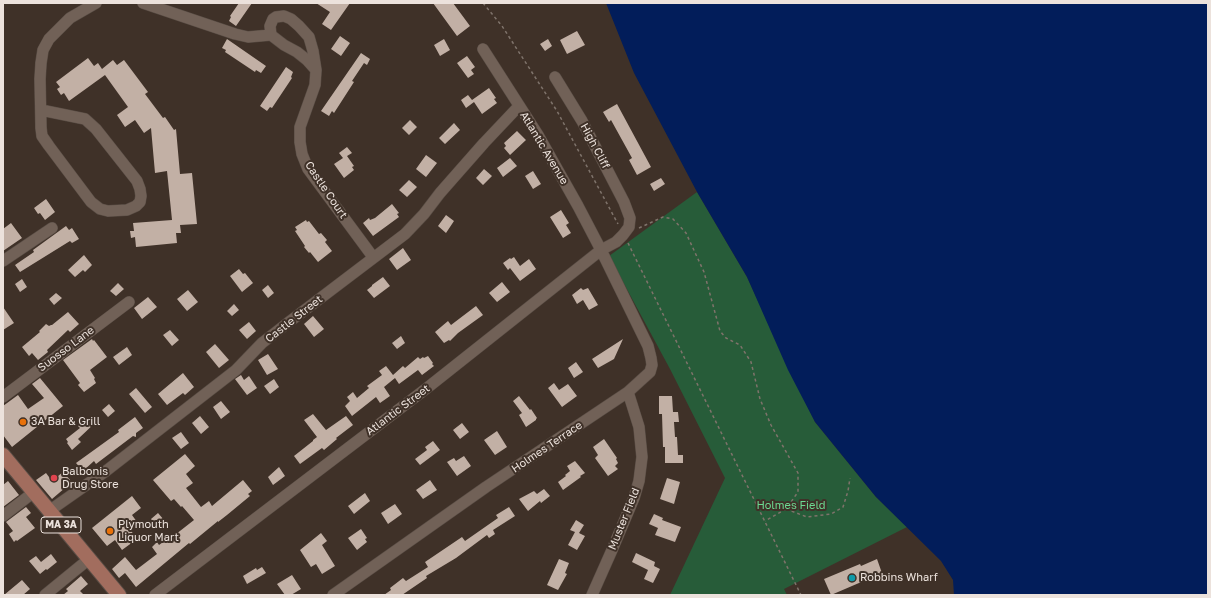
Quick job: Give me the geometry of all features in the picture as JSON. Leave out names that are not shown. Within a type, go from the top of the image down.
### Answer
[{"type":"main road","name":"MA 3A","points":[[5,461],[34,492],[119,595]]},
{"type":"street","points":[[41,110],[85,119],[96,129],[137,181],[140,189],[140,202],[136,206],[127,210],[108,211],[100,209],[91,202],[42,136],[40,122],[40,74],[43,50],[49,39],[70,18],[96,3]]},
{"type":"street","points":[[143,3],[235,34],[248,37],[271,35],[284,45],[298,52],[316,70]]},
{"type":"street","name":"Castle Court","points":[[271,35],[271,22],[276,17],[284,16],[291,19],[299,26],[309,38],[313,50],[316,70],[315,85],[300,127],[302,154],[308,169],[373,257]]},
{"type":"street","name":"Atlantic Avenue","points":[[483,49],[538,135],[601,250]]},
{"type":"street","name":"High Cliff","points":[[555,76],[582,121],[624,202],[630,218],[629,228],[624,235]]},
{"type":"street","name":"Castle Street","points":[[49,511],[106,471],[196,402],[236,370],[262,344],[373,257],[405,234],[424,214],[440,193],[489,137],[519,106]]},
{"type":"street","points":[[3,261],[52,228]]},
{"type":"street","name":"Atlantic Street","points":[[155,595],[421,393],[601,250],[616,242],[624,235]]},
{"type":"street","name":"Holmes Terrace","points":[[333,595],[486,487],[628,392],[650,372],[652,365],[648,346],[601,250]]},
{"type":"street","name":"Suosso Lane","points":[[3,397],[128,302]]},
{"type":"street","name":"Muster Field","points":[[592,595],[625,520],[639,481],[642,457],[639,427],[628,392]]},
{"type":"street","points":[[3,516],[34,492]]},
{"type":"street","points":[[45,595],[89,559]]},
{"type":"path","points":[[483,3],[502,26],[557,111],[610,208],[801,595]]},
{"type":"path","points":[[624,235],[663,217],[673,220],[686,233],[704,272],[720,331],[726,338],[740,345],[751,362],[760,399],[771,425],[798,472],[798,492],[786,509],[765,521]]},
{"type":"path","points":[[786,509],[807,517],[831,514],[843,507],[850,478]]},
{"type":"green space","name":"Holmes Field","points":[[697,192],[747,277],[815,422],[876,497],[907,527],[784,589],[787,595],[670,595],[725,478],[670,369],[609,256]]},
{"type":"water","points":[[606,3],[1208,3],[1208,595],[954,595],[953,580],[941,561],[876,497],[815,422],[788,370],[747,277],[697,192],[634,73]]},
{"type":"building","points":[[239,3],[252,3],[236,26],[229,21],[230,16]]},
{"type":"building","points":[[316,3],[350,3],[331,30],[322,24],[330,12]]},
{"type":"building","points":[[433,3],[453,3],[470,26],[457,36]]},
{"type":"building","points":[[577,31],[585,45],[567,54],[560,40]]},
{"type":"building","points":[[340,36],[350,43],[341,56],[331,49]]},
{"type":"building","points":[[227,39],[266,66],[261,73],[256,70],[255,72],[225,52],[226,50],[222,48]]},
{"type":"building","points":[[444,39],[450,50],[440,56],[434,45]]},
{"type":"building","points":[[548,39],[552,46],[545,51],[540,44]]},
{"type":"building","points":[[361,53],[370,59],[367,65],[364,63],[352,81],[354,82],[334,113],[332,111],[329,116],[321,111]]},
{"type":"building","points":[[467,56],[475,67],[471,70],[474,74],[468,78],[457,63]]},
{"type":"building","points":[[88,58],[94,66],[98,63],[102,69],[113,60],[117,65],[124,60],[148,92],[145,94],[163,118],[165,117],[174,130],[176,129],[180,174],[192,173],[197,224],[180,225],[181,233],[176,233],[177,243],[136,247],[135,237],[131,238],[130,231],[134,231],[133,223],[172,220],[167,171],[155,173],[151,128],[144,133],[135,120],[125,127],[117,115],[128,107],[105,75],[69,101],[64,93],[61,95],[57,89],[60,87],[56,82]]},
{"type":"building","points":[[286,67],[293,72],[292,78],[272,108],[270,107],[267,111],[260,106]]},
{"type":"building","points":[[489,88],[496,98],[494,99],[497,103],[482,114],[474,102],[466,108],[461,100],[468,95],[472,100]]},
{"type":"building","points":[[617,104],[651,167],[637,175],[629,160],[632,158],[611,120],[609,122],[603,112]]},
{"type":"building","points":[[410,120],[417,127],[409,135],[402,128]]},
{"type":"building","points":[[454,123],[460,130],[445,144],[439,138]]},
{"type":"building","points":[[517,131],[526,140],[510,155],[504,148],[506,146],[504,143]]},
{"type":"building","points":[[347,147],[352,153],[347,156],[354,166],[352,167],[354,170],[344,178],[334,164],[343,158],[339,153]]},
{"type":"building","points":[[426,155],[437,163],[426,177],[416,169]]},
{"type":"building","points":[[510,158],[517,166],[503,177],[497,168]]},
{"type":"building","points":[[484,169],[492,176],[483,185],[476,178]]},
{"type":"building","points":[[533,171],[541,184],[533,189],[525,176]]},
{"type":"building","points":[[661,178],[665,184],[654,191],[650,184]]},
{"type":"building","points":[[409,180],[417,187],[407,197],[399,190]]},
{"type":"building","points":[[46,199],[55,212],[45,220],[34,208]]},
{"type":"building","points":[[392,204],[399,213],[397,214],[399,217],[373,236],[363,223],[369,218],[370,220],[375,218]]},
{"type":"building","points":[[561,210],[569,223],[566,225],[571,233],[563,238],[550,217]]},
{"type":"building","points":[[446,215],[454,221],[446,233],[438,226]]},
{"type":"building","points":[[306,220],[307,222],[309,221],[319,234],[321,233],[327,240],[325,242],[332,251],[318,262],[304,247],[305,246],[295,231],[297,230],[295,227]]},
{"type":"building","points":[[11,223],[22,238],[3,251],[3,229]]},
{"type":"building","points":[[66,226],[69,230],[72,228],[79,239],[72,243],[70,241],[20,272],[15,265],[34,252],[33,250]]},
{"type":"building","points":[[403,248],[411,260],[397,270],[389,259]]},
{"type":"building","points":[[84,255],[92,265],[85,272],[83,270],[75,277],[68,270]]},
{"type":"building","points":[[514,257],[520,266],[529,259],[536,269],[520,281],[510,268],[508,270],[503,263]]},
{"type":"building","points":[[239,269],[243,274],[245,273],[253,283],[242,292],[230,276]]},
{"type":"building","points":[[383,277],[390,286],[374,298],[367,290]]},
{"type":"building","points":[[22,279],[27,287],[20,292],[15,284]]},
{"type":"building","points":[[502,282],[510,292],[497,302],[489,293]]},
{"type":"building","points":[[118,283],[124,289],[116,296],[110,291]]},
{"type":"building","points":[[268,285],[274,293],[268,298],[262,290]]},
{"type":"building","points":[[581,288],[583,290],[588,288],[598,305],[589,310],[583,300],[577,304],[572,295]]},
{"type":"building","points":[[188,290],[198,302],[187,311],[177,299]]},
{"type":"building","points":[[56,293],[62,298],[54,305],[49,299]]},
{"type":"building","points":[[148,297],[157,307],[142,319],[134,308]]},
{"type":"building","points":[[234,304],[239,310],[232,316],[227,311]]},
{"type":"building","points":[[476,306],[483,315],[458,333],[450,341],[449,340],[444,343],[435,332],[448,321],[451,325]]},
{"type":"building","points":[[3,307],[14,323],[3,330]]},
{"type":"building","points":[[68,312],[79,324],[70,332],[68,330],[47,350],[48,352],[38,360],[32,353],[29,356],[22,347],[40,332],[39,331],[46,324],[49,326],[52,325]]},
{"type":"building","points":[[313,316],[324,329],[314,337],[304,324]]},
{"type":"building","points":[[249,322],[256,331],[247,339],[239,330]]},
{"type":"building","points":[[170,330],[179,340],[172,346],[163,335]]},
{"type":"building","points":[[401,336],[405,343],[397,349],[392,343]]},
{"type":"building","points":[[92,339],[107,357],[90,370],[96,383],[84,392],[78,385],[80,383],[63,360]]},
{"type":"building","points":[[623,339],[614,359],[598,368],[592,359]]},
{"type":"building","points":[[215,344],[229,360],[219,368],[206,352]]},
{"type":"building","points":[[127,347],[132,355],[119,365],[113,357]]},
{"type":"building","points":[[268,354],[278,369],[267,375],[258,360]]},
{"type":"building","points":[[428,356],[434,366],[422,375],[418,370],[399,384],[395,378],[384,387],[390,396],[380,403],[376,397],[352,416],[345,406],[350,401],[347,397],[353,392],[357,398],[369,388],[367,386],[382,375],[379,371],[386,366],[393,375],[403,366],[405,368],[418,357],[420,359]]},
{"type":"building","points":[[576,362],[583,372],[574,378],[568,368]]},
{"type":"building","points":[[183,373],[194,387],[185,395],[183,393],[167,405],[158,394]]},
{"type":"building","points":[[241,375],[244,380],[249,376],[257,388],[247,395],[235,379]]},
{"type":"building","name":"3A Bar & Grill","points":[[40,378],[63,406],[12,447],[3,435],[3,406],[18,395],[28,409],[44,398],[32,384]]},
{"type":"building","points":[[274,379],[279,387],[270,394],[264,386]]},
{"type":"building","points":[[554,383],[559,390],[568,384],[577,396],[562,407],[548,388]]},
{"type":"building","points":[[136,388],[152,407],[145,413],[129,394]]},
{"type":"building","points":[[519,396],[537,418],[526,427],[519,415],[522,413],[513,401]]},
{"type":"building","points":[[659,396],[672,396],[673,412],[678,412],[679,422],[674,422],[675,437],[677,437],[678,455],[683,455],[683,463],[665,463],[662,414],[659,414]]},
{"type":"building","points":[[221,401],[230,412],[221,419],[213,407]]},
{"type":"building","points":[[109,404],[115,411],[108,417],[102,410]]},
{"type":"building","points":[[313,414],[326,430],[346,416],[353,425],[336,438],[337,439],[324,450],[322,448],[300,464],[294,456],[317,437],[304,420]]},
{"type":"building","points":[[200,416],[209,427],[201,434],[192,423]]},
{"type":"building","points":[[92,417],[96,422],[78,439],[81,442],[72,450],[66,439],[80,428],[78,426],[85,420],[87,422]]},
{"type":"building","points":[[135,417],[143,428],[136,433],[136,437],[133,436],[96,464],[94,461],[83,471],[76,463],[119,432],[118,430]]},
{"type":"building","points":[[462,423],[469,432],[460,439],[453,430]]},
{"type":"building","points":[[497,431],[507,447],[495,455],[484,440]]},
{"type":"building","points":[[181,432],[189,443],[181,449],[172,438]]},
{"type":"building","points":[[604,439],[617,458],[618,463],[615,466],[618,469],[608,476],[595,458],[598,455],[593,447]]},
{"type":"building","points":[[433,441],[440,450],[420,465],[415,459],[427,450],[425,447]]},
{"type":"building","points":[[185,454],[195,466],[186,474],[193,483],[186,488],[201,507],[209,501],[212,506],[243,480],[252,491],[248,494],[250,496],[190,544],[189,543],[136,587],[125,573],[119,578],[112,569],[125,557],[136,570],[157,554],[152,547],[157,542],[159,545],[170,537],[171,538],[194,520],[174,499],[171,501],[153,480]]},
{"type":"building","points":[[464,456],[471,466],[457,476],[447,462],[454,458],[456,461]]},
{"type":"building","points":[[575,461],[585,473],[563,490],[558,482],[570,471],[567,466]]},
{"type":"building","points":[[279,467],[285,476],[273,485],[268,477]]},
{"type":"building","name":"Balbonis Drug Store","points":[[63,472],[72,482],[52,499],[36,480],[46,473],[52,481]]},
{"type":"building","points":[[667,478],[680,482],[674,504],[660,499]]},
{"type":"building","points":[[430,480],[437,490],[423,499],[416,490]]},
{"type":"building","points":[[8,481],[19,495],[3,507],[3,485]]},
{"type":"building","points":[[544,489],[550,496],[541,503],[540,501],[528,511],[519,499],[534,491],[537,494]]},
{"type":"building","points":[[365,493],[370,501],[354,514],[348,506]]},
{"type":"building","points":[[132,496],[141,508],[132,515],[137,522],[129,528],[137,539],[122,550],[115,540],[107,546],[92,528]]},
{"type":"building","points":[[395,504],[402,514],[388,524],[381,513]]},
{"type":"building","points":[[26,507],[31,513],[26,517],[35,528],[14,542],[9,534],[13,531],[6,522]]},
{"type":"building","points":[[509,507],[515,516],[493,530],[495,534],[489,538],[487,535],[456,558],[426,576],[427,578],[402,595],[384,595],[391,590],[390,588],[403,578],[406,581],[428,567],[425,562],[462,537],[465,541],[498,518],[496,515]]},
{"type":"building","points":[[158,513],[164,520],[156,526],[151,519]]},
{"type":"building","points":[[654,514],[663,518],[662,520],[681,527],[675,542],[655,535],[658,528],[649,524]]},
{"type":"building","points":[[576,520],[584,525],[579,533],[585,536],[577,550],[568,545],[575,532],[570,530]]},
{"type":"building","points":[[361,529],[367,538],[365,539],[367,542],[357,550],[348,538]]},
{"type":"building","points":[[321,533],[327,541],[322,545],[335,566],[322,574],[316,564],[311,567],[300,550]]},
{"type":"building","points":[[636,553],[655,562],[654,566],[660,569],[653,583],[644,579],[648,570],[632,562]]},
{"type":"building","points":[[51,554],[57,562],[40,574],[29,561],[36,556],[41,562]]},
{"type":"building","points":[[559,559],[569,563],[565,573],[567,574],[558,590],[547,585]]},
{"type":"building","name":"Robbins Wharf","points":[[877,559],[883,576],[874,579],[873,577],[831,595],[824,579],[860,564],[861,566]]},
{"type":"building","points":[[262,567],[266,573],[247,584],[243,576],[256,568],[257,570]]},
{"type":"building","points":[[292,575],[301,589],[291,595],[285,595],[277,584]]},
{"type":"building","points":[[81,576],[88,584],[80,591],[84,595],[63,595],[68,591],[66,589]]},
{"type":"building","points":[[22,580],[30,589],[23,595],[4,595]]},
{"type":"place","name":"3A Bar & Grill","points":[[23,422]]},
{"type":"place","name":"Balbonis Drug Store","points":[[54,478]]},
{"type":"place","name":"Plymouth Liquor Mart","points":[[110,531]]},
{"type":"place","name":"Robbins Wharf","points":[[852,578]]}]
